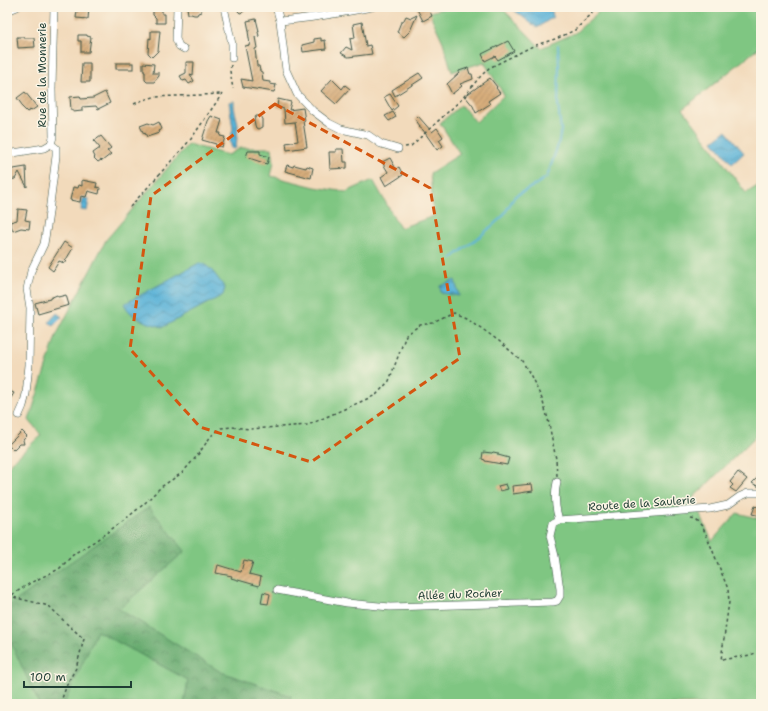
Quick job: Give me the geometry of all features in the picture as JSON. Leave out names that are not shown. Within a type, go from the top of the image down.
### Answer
[{"type":"street","points":[[7,11],[17,7]]},
{"type":"street","name":"Rue de la Monnerie","points":[[19,415],[26,394],[29,365],[30,308],[27,289],[31,271],[44,244],[55,163],[56,148],[51,144],[53,137],[52,89],[54,7]]},
{"type":"street","points":[[177,7],[176,39],[179,46],[184,49]]},
{"type":"street","points":[[224,7],[232,44],[232,58]]},
{"type":"street","points":[[276,7],[280,21],[286,70],[297,94],[313,111],[328,122],[341,129],[368,135],[381,144],[398,149]]},
{"type":"street","points":[[280,21],[319,17],[372,7]]},
{"type":"street","points":[[7,154],[44,148],[51,144]]},
{"type":"street","points":[[557,482],[555,509],[559,520]]},
{"type":"street","name":"Route de la Saulerie","points":[[559,520],[710,509],[728,505],[739,497],[748,493],[761,493]]},
{"type":"street","name":"Allée du Rocher","points":[[277,590],[347,603],[390,607],[553,602],[557,601],[560,596],[560,589],[555,556],[550,536],[553,523],[559,520]]},
{"type":"path","points":[[398,149],[411,146],[462,99],[489,68],[534,46],[558,38],[575,30],[599,7]]},
{"type":"path","points":[[232,58],[230,71],[233,89]]},
{"type":"path","points":[[130,207],[191,139],[222,94],[154,97],[134,104]]},
{"type":"path","points":[[62,704],[61,701],[68,682],[76,668],[84,639],[66,624],[49,606],[13,596],[7,598],[32,582],[59,569],[75,553],[123,522],[161,487],[182,473],[197,456],[210,436],[221,428],[232,427],[250,429],[308,425],[376,395],[389,381],[406,335],[420,325],[433,323],[454,314],[466,318],[499,341],[522,361],[542,399],[548,419],[556,459],[557,482]]},
{"type":"path","points":[[688,518],[694,519],[706,534],[728,589],[729,602],[721,660],[750,655],[761,651]]},
{"type":"highlighted area","points":[[275,104],[430,188],[460,358],[311,462],[200,427],[130,349],[151,196]]},
{"type":"green space","points":[[450,7],[495,7],[504,10],[541,48],[575,33],[604,7],[761,7],[761,46],[683,109],[746,193],[761,184],[761,431],[693,498],[712,541],[737,513],[761,519],[761,704],[7,704],[7,467],[41,435],[29,420],[56,336],[106,240],[188,144],[228,155],[241,148],[272,148],[274,162],[271,176],[315,187],[346,192],[373,180],[400,228],[434,216],[430,173],[460,154],[440,123],[461,105],[476,122],[504,95],[484,62],[452,72],[443,42],[429,12]]},
{"type":"green space","points":[[149,507],[185,551],[119,609],[221,672],[291,696],[288,704],[184,704],[188,680],[97,631],[64,704],[39,704],[7,634],[7,607]]},
{"type":"water","points":[[515,7],[545,7],[552,11],[553,17],[537,28],[514,10]]},
{"type":"water","points":[[234,101],[238,124],[236,148],[232,149],[230,141],[233,129],[229,102]]},
{"type":"water","points":[[726,131],[744,153],[732,164],[713,141]]},
{"type":"water","points":[[83,198],[89,199],[87,211],[81,210]]},
{"type":"water","points":[[199,263],[207,266],[217,276],[225,288],[223,295],[163,327],[140,320],[127,309],[124,304]]},
{"type":"water","points":[[455,280],[459,296],[441,293],[440,286]]},
{"type":"water","points":[[57,313],[62,317],[53,326],[49,322]]},
{"type":"building","points":[[80,7],[89,7],[88,19],[76,18],[77,10],[80,10]]},
{"type":"building","points":[[153,7],[162,7],[162,14],[165,14],[165,23],[156,23],[156,18],[153,15]]},
{"type":"building","points":[[187,7],[201,7],[201,12],[197,15],[188,14]]},
{"type":"building","points":[[237,7],[247,7],[240,13]]},
{"type":"building","points":[[416,7],[428,7],[432,16],[423,21]]},
{"type":"building","points":[[417,15],[410,31],[404,37],[397,32],[401,22],[403,22],[406,16],[411,18]]},
{"type":"building","points":[[256,19],[259,31],[259,36],[255,37],[257,48],[255,49],[257,66],[259,66],[260,71],[262,72],[263,81],[276,85],[274,92],[243,87],[241,79],[252,81],[245,46],[250,45],[247,21]]},
{"type":"building","points":[[362,22],[366,46],[370,45],[372,54],[348,57],[341,53],[346,47],[352,50],[350,39],[355,38],[353,24]]},
{"type":"building","points":[[151,31],[160,31],[158,51],[152,57],[148,53]]},
{"type":"building","points":[[78,35],[87,35],[91,37],[89,52],[81,52],[81,41],[78,41]]},
{"type":"building","points":[[17,37],[34,38],[35,47],[18,48]]},
{"type":"building","points":[[321,38],[321,41],[325,40],[326,49],[303,52],[302,45],[314,42],[314,39]]},
{"type":"building","points":[[508,41],[514,51],[498,60],[495,56],[485,61],[482,54]]},
{"type":"building","points":[[186,62],[194,62],[193,75],[190,74],[194,81],[189,84],[186,80],[183,81],[180,76],[186,73]]},
{"type":"building","points":[[82,63],[90,63],[90,82],[81,82]]},
{"type":"building","points":[[116,63],[133,63],[133,69],[116,69]]},
{"type":"building","points":[[143,63],[154,64],[153,73],[159,73],[159,76],[154,82],[147,82],[145,80]]},
{"type":"building","points":[[468,68],[473,79],[460,84],[462,86],[452,94],[447,84],[459,73],[459,71]]},
{"type":"building","points":[[419,73],[423,78],[395,96],[392,90]]},
{"type":"building","points":[[490,78],[500,93],[488,101],[490,104],[476,113],[473,106],[465,96]]},
{"type":"building","points":[[332,79],[342,89],[345,85],[350,89],[336,104],[321,91]]},
{"type":"building","points":[[25,92],[37,107],[27,112],[21,106],[22,105],[17,98]]},
{"type":"building","points":[[105,92],[110,103],[98,109],[96,106],[82,107],[82,111],[73,112],[73,110],[71,110],[70,97],[80,96],[81,99],[93,98]]},
{"type":"building","points":[[390,94],[398,106],[392,111],[384,97]]},
{"type":"building","points":[[278,99],[291,102],[289,110],[303,108],[305,121],[303,121],[307,147],[287,150],[286,143],[298,141],[295,122],[285,123],[284,109],[277,107]]},
{"type":"building","points":[[393,112],[396,117],[389,121],[385,116]]},
{"type":"building","points":[[211,116],[222,120],[218,133],[221,133],[220,136],[225,137],[222,147],[202,140]]},
{"type":"building","points":[[256,116],[260,116],[262,119],[262,127],[258,129],[256,128],[254,120]]},
{"type":"building","points":[[418,116],[432,132],[437,128],[443,137],[439,140],[443,146],[437,150],[423,130],[419,127],[420,126],[415,119]]},
{"type":"building","points":[[159,122],[162,129],[158,131],[159,133],[147,137],[140,126],[148,123],[153,125]]},
{"type":"building","points":[[101,136],[111,148],[107,151],[111,154],[102,161],[101,160],[98,162],[94,158],[93,153],[100,148],[94,141]]},
{"type":"building","points":[[336,149],[343,149],[344,162],[347,162],[347,168],[330,169],[329,152],[336,152]]},
{"type":"building","points":[[248,151],[260,151],[260,154],[269,157],[267,164],[246,157]]},
{"type":"building","points":[[390,158],[396,169],[399,167],[403,175],[386,186],[381,177],[388,172],[382,162]]},
{"type":"building","points":[[287,165],[306,168],[307,166],[313,168],[311,178],[285,171]]},
{"type":"building","points":[[26,167],[27,187],[19,172],[15,179],[8,180],[7,170]]},
{"type":"building","points":[[82,180],[97,183],[96,187],[100,188],[99,194],[88,191],[86,197],[81,196],[80,202],[70,200],[73,187],[78,188],[79,185],[82,186]]},
{"type":"building","points":[[18,209],[27,210],[25,220],[30,221],[29,229],[21,228],[13,231],[10,222],[17,220]]},
{"type":"building","points":[[64,242],[73,248],[64,263],[59,261],[53,271],[48,267]]},
{"type":"building","points":[[57,295],[58,297],[66,295],[69,305],[38,314],[35,303],[50,299]]},
{"type":"building","points":[[7,390],[14,393],[11,398],[7,396]]},
{"type":"building","points":[[22,431],[27,436],[23,440],[24,444],[19,444],[13,450],[8,445]]},
{"type":"building","points":[[483,452],[498,453],[498,455],[509,458],[507,465],[485,461],[482,459]]},
{"type":"building","points":[[738,472],[747,479],[736,492],[730,488],[733,485],[730,482]]},
{"type":"building","points":[[757,478],[761,480],[761,488],[752,483]]},
{"type":"building","points":[[506,484],[508,489],[500,491],[498,486]]},
{"type":"building","points":[[532,484],[533,491],[513,494],[512,486]]},
{"type":"building","points":[[755,506],[761,508],[761,516],[752,514]]},
{"type":"building","points":[[244,560],[253,562],[249,574],[261,577],[259,586],[231,578],[232,576],[216,573],[218,565],[241,572]]},
{"type":"building","points":[[263,592],[270,594],[268,604],[261,603]]},
{"type":"waterway","points":[[452,258],[503,216],[515,196],[547,177],[558,145],[561,130],[558,105],[558,45]]}]
